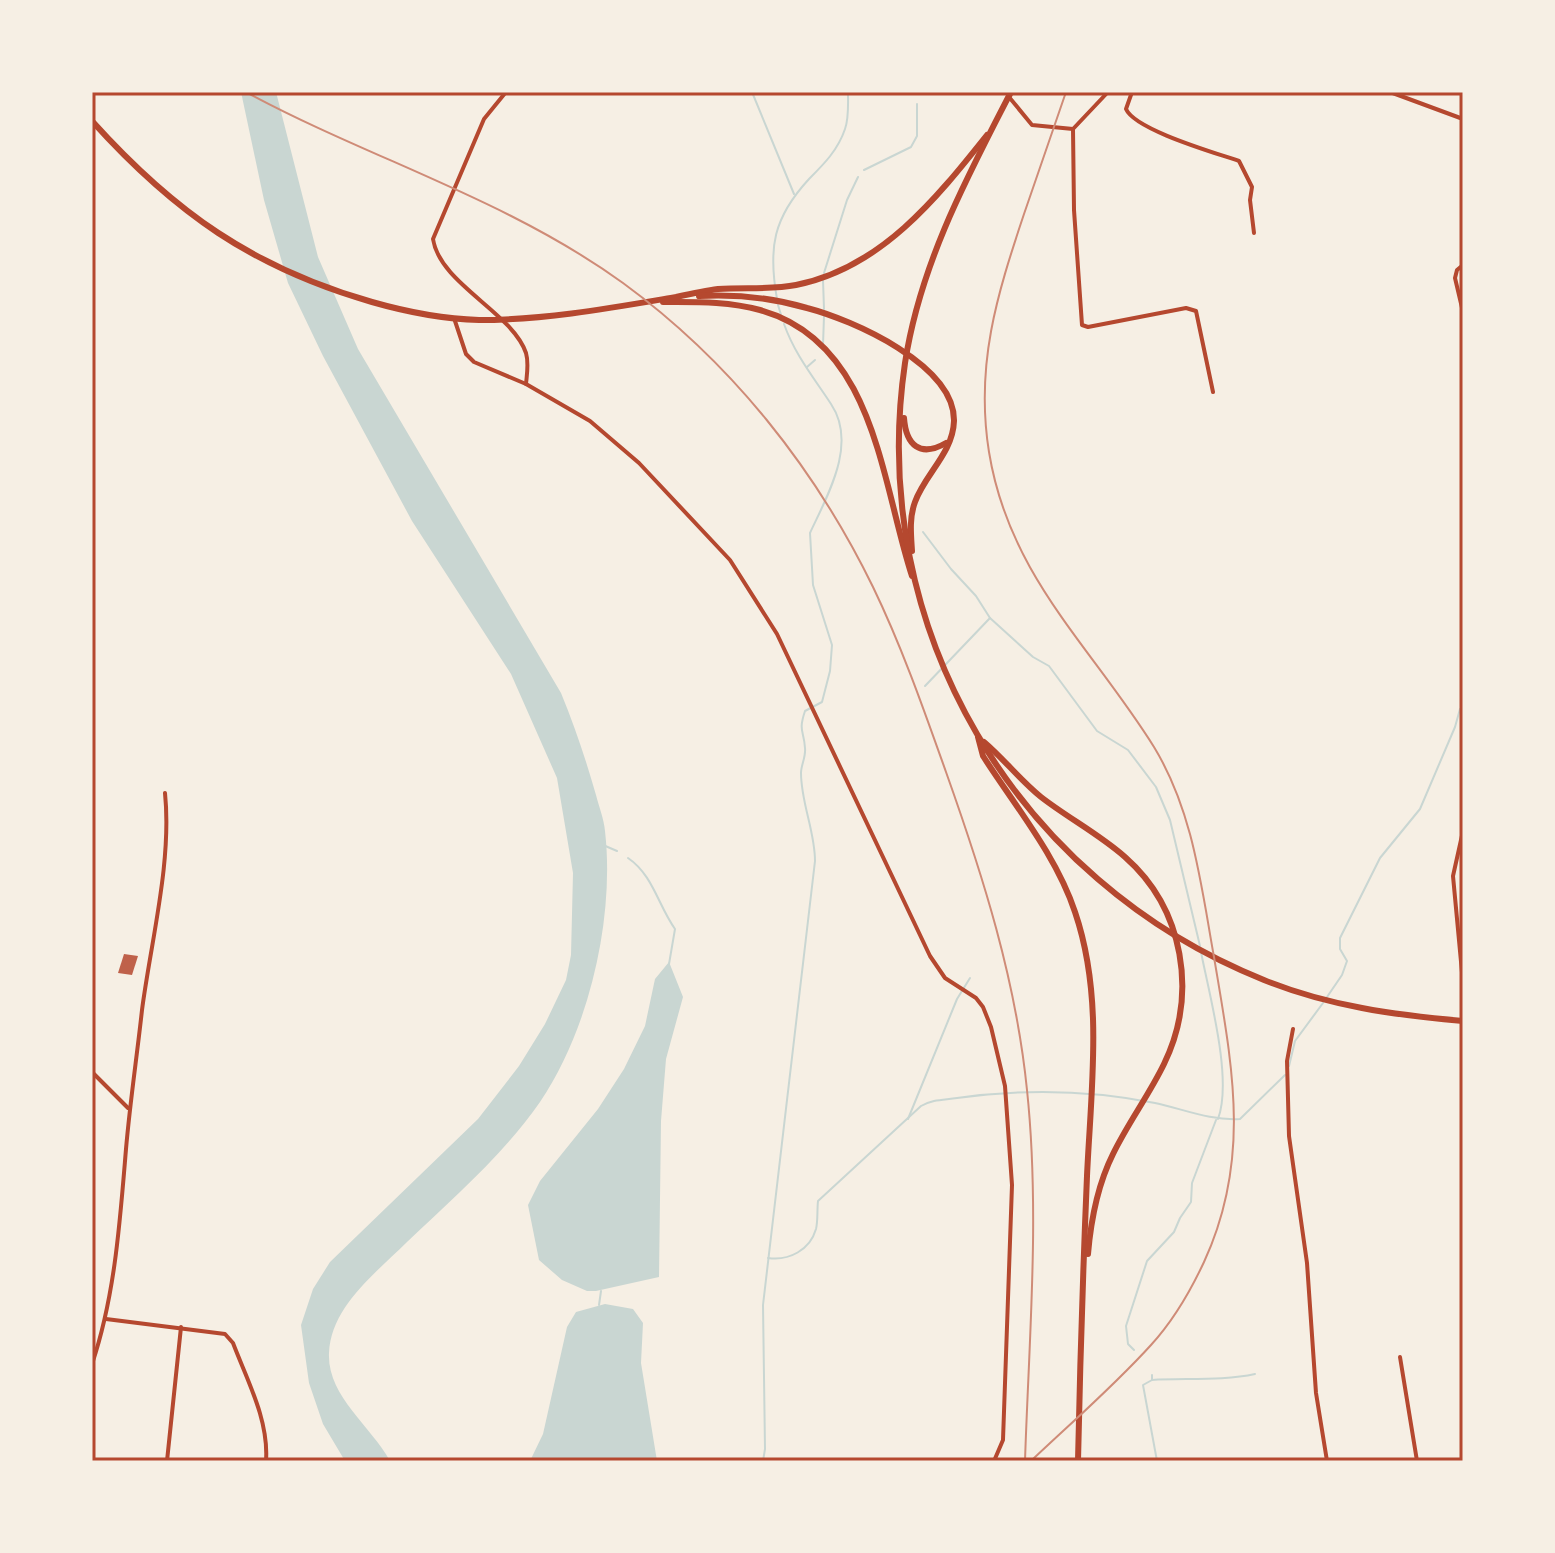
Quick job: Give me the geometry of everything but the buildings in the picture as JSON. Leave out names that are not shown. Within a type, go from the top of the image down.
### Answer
[{"type":"main road","points":[[915,583],[904,537],[900,498],[898,438],[905,363],[921,288],[948,219],[1010,94]]},
{"type":"main road","points":[[92,121],[161,192],[220,235],[267,263],[357,298],[398,309],[477,320],[531,319],[718,289],[794,285],[847,268],[887,242],[926,208],[991,129]]},
{"type":"main road","points":[[647,302],[703,296],[760,299],[808,308],[882,340],[934,377],[947,392],[953,409],[953,425],[949,441],[915,503],[911,525],[915,583]]},
{"type":"main road","points":[[647,302],[723,302],[760,310],[781,317],[824,346],[855,389],[875,438],[900,538],[936,652],[954,693],[978,737],[1031,814],[1085,869],[1134,909],[1187,943],[1253,975],[1311,996],[1359,1008],[1463,1021]]},
{"type":"main road","points":[[902,393],[905,426],[911,443],[927,450],[949,441]]},
{"type":"main road","points":[[978,737],[983,756],[1064,883],[1087,955],[1092,994],[1092,1083],[1078,1461]]},
{"type":"main road","points":[[978,737],[1022,782],[1126,858],[1146,879],[1168,913],[1182,968],[1182,1008],[1174,1041],[1112,1155],[1096,1198],[1085,1281]]},
{"type":"street","points":[[506,92],[484,119],[433,239],[437,254],[462,286],[473,293],[520,341],[528,361],[526,384]]},
{"type":"street","points":[[1108,92],[1073,129],[1074,210],[1082,325],[1088,327],[1186,308],[1196,311],[1213,392]]},
{"type":"street","points":[[1132,92],[1126,109],[1131,118],[1156,131],[1239,161],[1252,187],[1250,200],[1254,233]]},
{"type":"street","points":[[1390,92],[1463,119]]},
{"type":"street","points":[[1010,94],[1032,125],[1073,129]]},
{"type":"street","points":[[1463,265],[1457,270],[1455,278],[1463,312]]},
{"type":"street","points":[[454,318],[466,354],[474,362],[526,384],[590,421],[639,463],[717,544],[758,601],[826,735],[930,956],[945,978],[967,991],[983,1007],[991,1027],[1007,1098],[1012,1185],[1003,1440],[994,1461]]},
{"type":"street","points":[[92,1364],[106,1319],[121,1202],[130,1110],[164,861],[165,793]]},
{"type":"street","points":[[1463,831],[1453,876],[1463,983]]},
{"type":"street","points":[[1293,1029],[1287,1061],[1289,1136],[1307,1263],[1316,1393],[1327,1461]]},
{"type":"street","points":[[92,1072],[130,1110]]},
{"type":"street","points":[[106,1319],[225,1334],[233,1343],[263,1425],[267,1443],[266,1461]]},
{"type":"street","points":[[167,1461],[181,1327]]},
{"type":"street","points":[[1400,1357],[1417,1461]]},
{"type":"shaded area","points":[[241,92],[276,92],[318,257],[358,349],[561,693],[584,756],[605,831],[606,900],[595,972],[585,1008],[557,1073],[526,1121],[494,1158],[358,1291],[338,1320],[332,1336],[330,1369],[335,1383],[390,1461],[345,1461],[323,1424],[309,1383],[301,1325],[313,1289],[330,1262],[478,1119],[519,1066],[545,1024],[566,980],[571,955],[573,873],[557,778],[511,674],[412,521],[323,356],[288,283],[264,200]]},
{"type":"shaded area","points":[[669,962],[683,997],[666,1059],[661,1121],[659,1277],[587,1291],[562,1280],[539,1260],[528,1205],[540,1181],[598,1109],[624,1069],[645,1026],[655,979]]},
{"type":"shaded area","points":[[605,1304],[633,1309],[643,1323],[641,1363],[657,1461],[530,1461],[543,1434],[567,1327],[576,1312]]},
{"type":"waterway","points":[[752,92],[794,194]]},
{"type":"waterway","points":[[777,299],[773,264],[776,234],[797,193],[839,144],[847,120],[848,92]]},
{"type":"waterway","points":[[864,170],[911,147],[917,136],[917,104]]},
{"type":"waterway","points":[[824,273],[847,200],[858,177]]},
{"type":"waterway","points":[[823,280],[824,309]]},
{"type":"waterway","points":[[778,305],[782,318]]},
{"type":"waterway","points":[[823,345],[824,316]]},
{"type":"waterway","points":[[763,1461],[763,1305],[815,861],[802,784],[805,751],[802,723],[805,711],[822,702],[830,671],[832,645],[813,585],[810,533],[837,470],[842,436],[831,404],[799,356],[784,324]]},
{"type":"waterway","points":[[807,367],[815,360]]},
{"type":"waterway","points":[[923,532],[976,596],[990,618],[1033,657],[1049,666],[1097,731],[1128,750],[1156,787],[1170,820],[1200,946]]},
{"type":"waterway","points":[[925,686],[990,618]]},
{"type":"waterway","points":[[1327,997],[1342,975],[1347,961],[1340,949],[1340,938],[1380,858],[1420,809],[1463,708]]},
{"type":"waterway","points":[[603,845],[617,851]]},
{"type":"waterway","points":[[628,858],[644,873],[675,929],[669,964]]},
{"type":"waterway","points":[[1201,952],[1221,1060],[1222,1102],[1218,1119]]},
{"type":"waterway","points":[[908,1119],[957,999],[970,978]]},
{"type":"waterway","points":[[1289,1066],[1295,1041],[1323,1003]]},
{"type":"waterway","points":[[768,1258],[784,1258],[804,1248],[816,1229],[818,1201],[921,1106],[930,1102],[1006,1093],[1081,1093],[1155,1103],[1218,1118],[1240,1119],[1285,1075]]},
{"type":"waterway","points":[[1134,1350],[1128,1344],[1126,1326],[1147,1261],[1174,1232],[1191,1202],[1192,1183],[1216,1120]]},
{"type":"waterway","points":[[599,1305],[601,1291]]},
{"type":"waterway","points":[[1152,1380],[1255,1374]]},
{"type":"waterway","points":[[1152,1375],[1152,1380],[1143,1385],[1157,1461]]},
{"type":"railway","points":[[246,92],[533,227],[623,283],[699,347],[767,420],[825,500],[850,543],[894,632],[946,772],[985,889],[1015,1009],[1027,1090],[1033,1183],[1025,1461]]},
{"type":"railway","points":[[1031,1461],[1159,1336],[1193,1284],[1219,1223],[1228,1186],[1234,1111],[1227,1036],[1200,876],[1178,797],[1154,747],[1033,573],[1014,536],[999,496],[989,452],[985,390],[997,302],[1066,92]]}]
